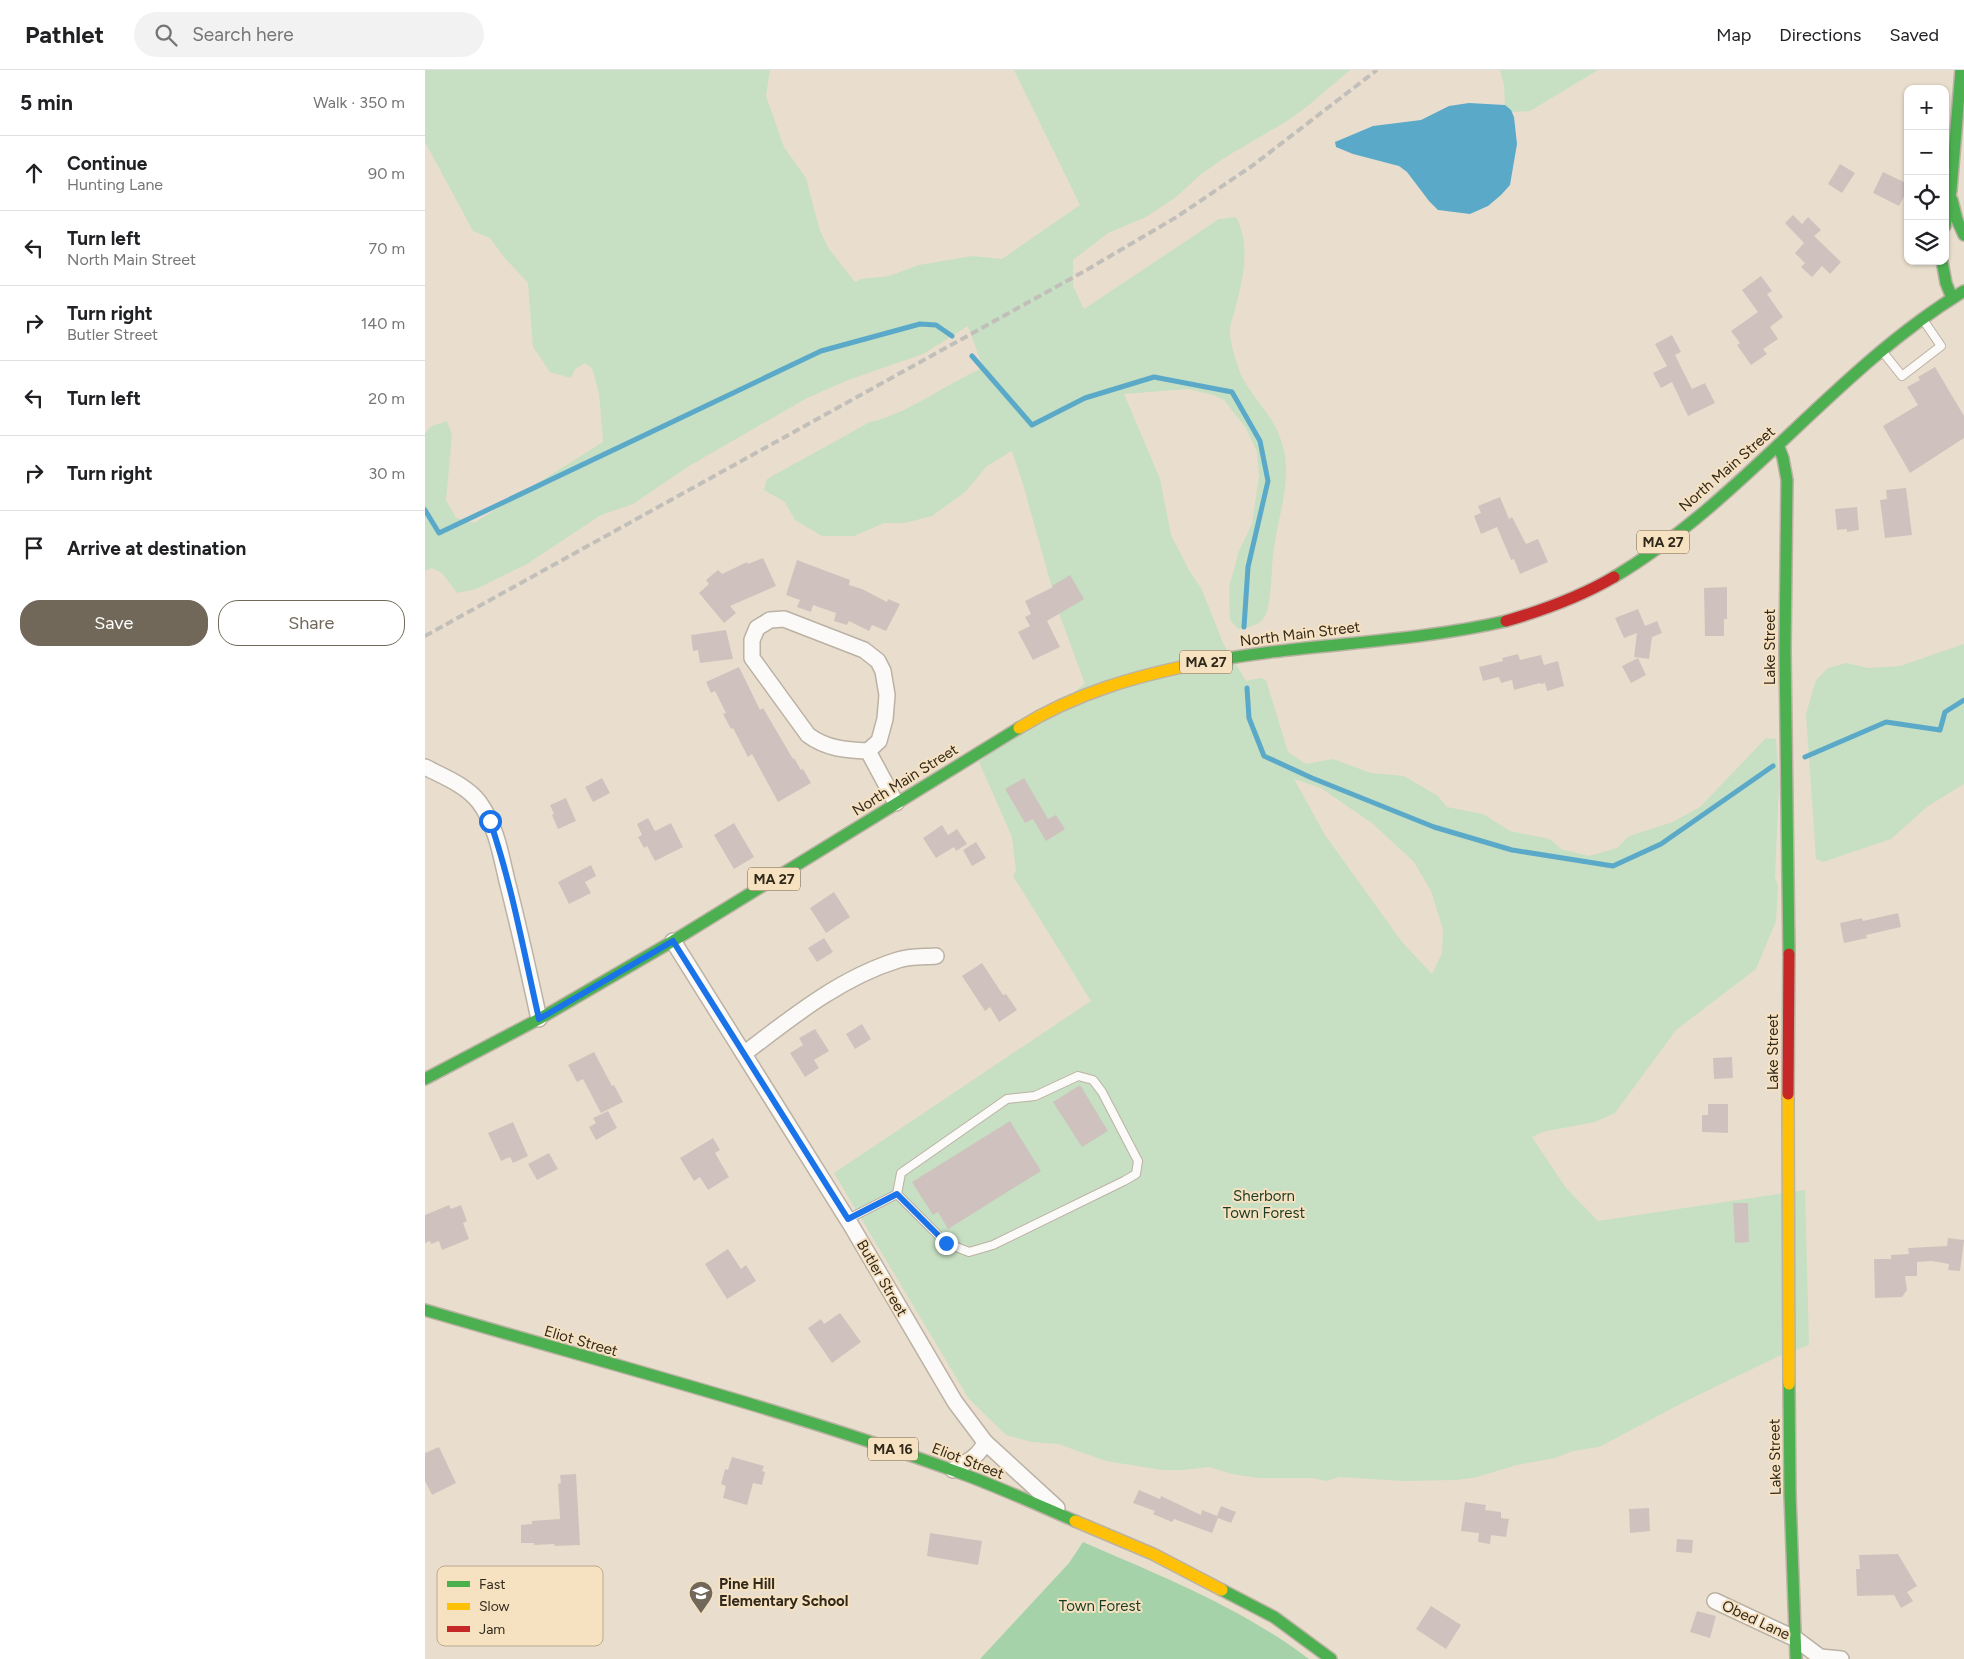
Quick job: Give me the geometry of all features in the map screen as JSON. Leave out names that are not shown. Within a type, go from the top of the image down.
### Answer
[{"type":"main road","points":[[1946,220],[1951,190],[1961,70]]},
{"type":"main road","points":[[1951,190],[1956,215],[1964,235]]},
{"type":"main road","points":[[1943,265],[1946,284],[1952,298]]},
{"type":"main road","name":"North Main Street","points":[[425,1079],[539,1019],[673,941],[1032,720],[1092,692],[1123,681],[1217,660],[1291,649],[1467,629],[1505,622],[1558,604],[1603,582],[1653,550],[1727,492],[1826,398],[1881,350],[1921,318],[1964,291]]},
{"type":"main road","name":"Lake Street","points":[[1778,445],[1783,458],[1787,480],[1785,650],[1789,870],[1788,1244],[1790,1495],[1796,1659]]},
{"type":"main road","name":"Eliot Street","points":[[425,1310],[780,1414],[953,1470],[1153,1554],[1274,1617],[1331,1659]]},
{"type":"street","points":[[784,619],[864,650],[878,662],[883,672],[887,695],[885,719],[879,741],[868,751],[840,749],[820,744],[809,735],[753,658],[752,640],[757,628],[770,620],[784,619]]},
{"type":"street","points":[[868,751],[895,803]]},
{"type":"street","points":[[425,767],[462,786],[479,802],[490,821],[498,844],[539,1019]]},
{"type":"street","name":"Butler Street","points":[[673,941],[848,1219],[955,1402],[985,1442],[1068,1518]]},
{"type":"street","points":[[745,1053],[815,1000],[865,973],[900,959],[936,956]]},
{"type":"street","points":[[953,1470],[974,1458],[985,1442]]},
{"type":"street","name":"Obed Lane","points":[[1715,1601],[1796,1639],[1820,1657],[1841,1659]]},
{"type":"lane","points":[[1881,350],[1902,376],[1941,346],[1921,318]]},
{"type":"lane","points":[[1078,1076],[1093,1080],[1102,1092],[1138,1161],[1136,1174],[1124,1181],[993,1245],[969,1252],[946,1243],[897,1194],[901,1173],[1007,1099],[1035,1096],[1078,1076]]},
{"type":"lane","points":[[848,1219],[897,1194]]},
{"type":"green space","name":"Sherborn Town Forest","points":[[425,70],[770,70],[766,96],[784,147],[806,178],[820,231],[829,249],[855,282],[861,279],[889,276],[919,265],[972,256],[1002,259],[1080,205],[1014,70],[1350,70],[1287,121],[1224,158],[1200,175],[1176,197],[1146,217],[1108,233],[1073,260],[1073,286],[1084,309],[1219,219],[1236,217],[1241,228],[1245,252],[1240,289],[1230,327],[1233,352],[1243,379],[1278,431],[1286,465],[1285,491],[1274,548],[1269,602],[1265,616],[1257,624],[1238,629],[1230,620],[1229,587],[1239,551],[1252,524],[1259,476],[1257,452],[1246,428],[1224,400],[1213,395],[1188,389],[1124,394],[1160,479],[1171,535],[1189,570],[1202,590],[1223,643],[1246,681],[1260,678],[1266,680],[1288,752],[1306,764],[1333,759],[1371,773],[1404,776],[1438,796],[1447,807],[1483,814],[1510,831],[1550,839],[1561,849],[1589,856],[1617,848],[1629,836],[1673,822],[1700,807],[1766,738],[1776,739],[1779,783],[1775,877],[1778,886],[1776,921],[1756,969],[1676,1030],[1615,1113],[1595,1122],[1542,1132],[1532,1137],[1566,1188],[1598,1221],[1805,1190],[1809,1345],[1777,1357],[1688,1400],[1599,1447],[1573,1451],[1555,1458],[1457,1480],[1403,1481],[1339,1477],[1326,1481],[1313,1478],[1258,1478],[1232,1474],[1209,1467],[1162,1470],[1106,1461],[1058,1444],[1031,1442],[1006,1435],[969,1399],[834,1173],[1091,1001],[1013,876],[1016,871],[1012,837],[979,762],[1085,684],[1059,613],[1012,451],[987,466],[965,492],[932,516],[905,523],[884,523],[854,536],[822,536],[795,520],[785,502],[764,490],[767,479],[870,422],[898,413],[983,368],[968,326],[923,354],[848,380],[807,398],[689,466],[633,504],[601,515],[527,564],[476,589],[457,593],[442,573],[432,568],[425,571],[425,433],[432,426],[447,421],[452,435],[446,500],[456,518],[474,523],[603,442],[599,393],[592,368],[585,363],[575,369],[571,378],[550,372],[533,347],[528,283],[504,257],[490,238],[473,231],[425,142]],"holes":[[[1294,779],[1321,788],[1373,824],[1414,862],[1431,891],[1443,930],[1442,953],[1432,974],[1402,942],[1325,835]]]},
{"type":"green space","points":[[1500,70],[1598,70],[1530,111],[1512,112],[1505,105],[1504,85]]},
{"type":"green space","points":[[1964,644],[1964,784],[1928,806],[1891,839],[1823,862],[1816,859],[1806,714],[1816,680],[1828,668],[1846,663],[1868,668],[1900,666]]},
{"type":"green space","name":"Town Forest","points":[[1083,1542],[1171,1580],[1228,1608],[1283,1640],[1309,1659],[980,1659],[1069,1563]]},
{"type":"water","points":[[1469,103],[1505,105],[1511,110],[1514,117],[1517,144],[1510,185],[1488,206],[1470,214],[1438,210],[1407,172],[1399,166],[1353,154],[1336,147],[1335,142],[1373,126],[1421,120],[1449,106]]},
{"type":"building","points":[[1840,164],[1855,173],[1842,193],[1828,184]]},
{"type":"building","points":[[1883,172],[1904,182],[1904,197],[1899,206],[1873,193]]},
{"type":"building","points":[[1793,215],[1802,224],[1808,217],[1821,230],[1814,236],[1841,262],[1830,274],[1822,266],[1812,277],[1801,267],[1805,263],[1795,253],[1804,243],[1785,223]]},
{"type":"building","points":[[1761,276],[1772,291],[1767,294],[1783,317],[1770,327],[1778,339],[1763,349],[1767,354],[1751,365],[1737,345],[1740,343],[1731,331],[1758,312],[1742,290]]},
{"type":"building","points":[[1672,335],[1681,352],[1675,355],[1692,389],[1705,383],[1715,403],[1688,416],[1672,382],[1661,388],[1653,373],[1667,366],[1655,344]]},
{"type":"building","points":[[1935,367],[1964,416],[1964,438],[1910,473],[1883,426],[1918,405],[1907,387],[1920,380],[1918,377]]},
{"type":"building","points":[[1906,488],[1912,535],[1885,538],[1880,500],[1887,499],[1886,490]]},
{"type":"building","points":[[1500,497],[1509,519],[1512,517],[1526,544],[1538,539],[1548,562],[1520,574],[1514,559],[1511,560],[1497,527],[1481,534],[1474,516],[1481,513],[1478,506]]},
{"type":"building","points":[[1857,507],[1859,530],[1847,532],[1847,529],[1837,530],[1835,509]]},
{"type":"building","points":[[763,558],[776,586],[730,606],[736,613],[724,623],[699,593],[709,584],[706,580],[718,570],[722,574],[747,562],[748,564]]},
{"type":"building","points":[[797,560],[850,580],[849,585],[862,589],[887,602],[888,599],[900,604],[886,631],[872,625],[869,631],[849,621],[847,625],[834,621],[836,613],[813,605],[811,612],[797,607],[800,600],[786,595]]},
{"type":"building","points":[[1070,575],[1084,599],[1047,621],[1060,647],[1033,660],[1018,632],[1030,626],[1025,617],[1031,614],[1025,601],[1053,587]]},
{"type":"building","points":[[1727,587],[1727,619],[1724,619],[1724,636],[1705,636],[1704,588]]},
{"type":"building","points":[[1638,609],[1645,626],[1657,621],[1662,633],[1652,637],[1649,659],[1634,657],[1637,633],[1624,638],[1615,618]]},
{"type":"building","points":[[726,630],[733,659],[700,663],[698,650],[693,651],[691,635]]},
{"type":"building","points":[[1518,654],[1520,660],[1541,655],[1544,665],[1558,661],[1564,686],[1547,691],[1545,683],[1540,683],[1514,690],[1512,680],[1501,683],[1499,677],[1483,681],[1479,667],[1503,661],[1502,658]]},
{"type":"building","points":[[1638,658],[1646,675],[1631,683],[1622,666]]},
{"type":"building","points":[[739,667],[760,710],[763,708],[793,759],[801,770],[803,769],[811,783],[778,802],[752,754],[748,757],[733,728],[731,729],[723,714],[726,713],[715,691],[711,693],[706,682]]},
{"type":"building","points":[[602,778],[610,793],[593,802],[585,787]]},
{"type":"building","points":[[1024,778],[1048,819],[1056,815],[1065,829],[1046,841],[1033,819],[1025,823],[1005,789]]},
{"type":"building","points":[[566,798],[576,821],[558,829],[550,805]]},
{"type":"building","points":[[648,818],[655,831],[671,823],[683,847],[655,861],[647,846],[644,848],[638,837],[642,835],[637,824]]},
{"type":"building","points":[[734,823],[754,857],[734,869],[714,835]]},
{"type":"building","points":[[942,825],[948,835],[957,829],[967,844],[956,851],[954,847],[936,858],[923,838]]},
{"type":"building","points":[[976,842],[986,858],[972,866],[963,850]]},
{"type":"building","points":[[591,865],[596,876],[585,882],[591,893],[569,904],[558,882]]},
{"type":"building","points":[[834,892],[850,917],[826,933],[810,908]]},
{"type":"building","points":[[1898,913],[1901,927],[1866,935],[1867,938],[1844,943],[1840,923],[1862,918],[1863,921]]},
{"type":"building","points":[[824,938],[833,952],[817,962],[808,948]]},
{"type":"building","points":[[982,963],[1003,995],[1006,994],[1017,1010],[999,1022],[990,1007],[985,1011],[962,976]]},
{"type":"building","points":[[862,1024],[871,1039],[855,1049],[846,1034]]},
{"type":"building","points":[[815,1029],[829,1051],[814,1060],[819,1068],[805,1077],[790,1053],[803,1045],[799,1038]]},
{"type":"building","points":[[594,1052],[623,1102],[601,1113],[583,1079],[577,1082],[568,1065]]},
{"type":"building","points":[[1732,1057],[1733,1078],[1714,1079],[1713,1058]]},
{"type":"building","points":[[1080,1085],[1108,1131],[1082,1147],[1053,1102]]},
{"type":"building","points":[[1708,1104],[1728,1104],[1728,1133],[1702,1132],[1702,1115],[1708,1115]]},
{"type":"building","points":[[608,1111],[617,1128],[596,1140],[589,1127],[596,1123],[593,1118]]},
{"type":"building","points":[[1010,1121],[1041,1171],[948,1229],[938,1212],[933,1215],[912,1182]]},
{"type":"building","points":[[513,1122],[528,1156],[513,1163],[510,1157],[501,1161],[488,1133]]},
{"type":"building","points":[[713,1138],[720,1150],[715,1153],[729,1177],[708,1190],[700,1177],[694,1181],[680,1158]]},
{"type":"building","points":[[549,1153],[558,1169],[537,1180],[528,1164]]},
{"type":"building","points":[[1733,1203],[1748,1203],[1749,1242],[1735,1243]]},
{"type":"building","points":[[449,1205],[451,1209],[461,1205],[467,1221],[463,1223],[469,1239],[442,1250],[439,1241],[431,1244],[430,1241],[425,1243],[425,1215]]},
{"type":"building","points":[[1948,1238],[1964,1240],[1960,1271],[1948,1270],[1949,1264],[1932,1261],[1917,1262],[1917,1276],[1905,1276],[1907,1290],[1902,1297],[1875,1298],[1874,1259],[1891,1259],[1891,1255],[1909,1254],[1908,1248],[1947,1246]]},
{"type":"building","points":[[728,1249],[741,1269],[746,1265],[756,1281],[727,1299],[705,1264]]},
{"type":"building","points":[[840,1313],[861,1342],[832,1363],[808,1328],[821,1319],[824,1324]]},
{"type":"building","points":[[439,1447],[456,1483],[432,1495],[425,1481],[425,1453]]},
{"type":"building","points":[[732,1457],[764,1466],[762,1471],[765,1472],[762,1485],[753,1483],[747,1505],[723,1498],[726,1486],[721,1484],[725,1469],[728,1470]]},
{"type":"building","points":[[576,1474],[580,1545],[555,1546],[554,1544],[534,1545],[534,1543],[521,1543],[521,1525],[532,1524],[532,1521],[560,1519],[558,1484],[561,1483],[560,1475]]},
{"type":"building","points":[[1139,1490],[1160,1499],[1161,1496],[1201,1515],[1202,1510],[1217,1516],[1221,1506],[1236,1512],[1231,1523],[1218,1518],[1212,1533],[1174,1519],[1172,1522],[1153,1514],[1155,1511],[1133,1503]]},
{"type":"building","points":[[1465,1502],[1486,1505],[1485,1510],[1501,1512],[1501,1518],[1509,1519],[1506,1537],[1491,1535],[1490,1544],[1478,1542],[1479,1533],[1461,1531]]},
{"type":"building","points":[[1649,1508],[1650,1531],[1630,1533],[1629,1509]]},
{"type":"building","points":[[930,1533],[982,1541],[978,1565],[927,1556]]},
{"type":"building","points":[[1677,1539],[1693,1540],[1692,1553],[1676,1552]]},
{"type":"building","points":[[1898,1554],[1917,1586],[1907,1592],[1913,1601],[1901,1608],[1894,1595],[1857,1596],[1856,1569],[1860,1569],[1859,1555]]},
{"type":"building","points":[[1431,1606],[1461,1625],[1446,1649],[1416,1629]]},
{"type":"building","points":[[1697,1611],[1716,1616],[1710,1638],[1690,1632]]},
{"type":"waterway","points":[[425,510],[439,533],[821,351],[920,324],[936,325],[952,336]]},
{"type":"waterway","points":[[972,356],[1032,425],[1085,398],[1154,377],[1232,392],[1260,441],[1268,481],[1248,567],[1244,627]]},
{"type":"waterway","points":[[1247,688],[1249,718],[1264,756],[1312,778],[1434,827],[1512,850],[1613,866],[1661,844],[1773,766]]},
{"type":"waterway","points":[[1805,757],[1886,722],[1940,730],[1945,712],[1964,700]]},
{"type":"railway","points":[[425,636],[1083,272],[1175,218],[1252,166],[1377,70]]},
{"type":"traffic: fast","points":[[1946,220],[1951,190],[1961,70]]},
{"type":"traffic: fast","points":[[1952,200],[1957,220],[1964,235]]},
{"type":"traffic: fast","points":[[1943,265],[1946,283],[1952,298]]},
{"type":"traffic: fast","points":[[1614,577],[1661,546],[1706,511],[1873,358],[1917,323],[1964,291]]},
{"type":"traffic: fast","points":[[1778,445],[1783,458],[1787,480],[1785,650],[1789,954]]},
{"type":"traffic: fast","points":[[1201,663],[1277,651],[1468,629],[1506,621]]},
{"type":"traffic: fast","points":[[425,1079],[539,1019],[673,941],[1019,728]]},
{"type":"traffic: fast","points":[[425,1310],[696,1388],[830,1429],[963,1474],[1075,1521]]},
{"type":"traffic: fast","points":[[1789,1384],[1790,1495],[1796,1659]]},
{"type":"traffic: fast","points":[[1222,1590],[1274,1617],[1331,1659]]},
{"type":"traffic: slow","points":[[1019,728],[1084,695],[1129,680],[1201,663]]},
{"type":"traffic: slow","points":[[1788,1094],[1789,1384]]},
{"type":"traffic: slow","points":[[1075,1521],[1153,1554],[1222,1590]]},
{"type":"traffic: jam","points":[[1506,621],[1561,602],[1588,591],[1614,577]]},
{"type":"traffic: jam","points":[[1788,1094],[1789,954]]},
{"type":"place","name":"Pine Hill Elementary School","points":[[701,1614]]},
{"type":"route","points":[[490,821],[498,844],[539,1019],[673,941],[848,1219],[897,1194],[946,1243]]}]
